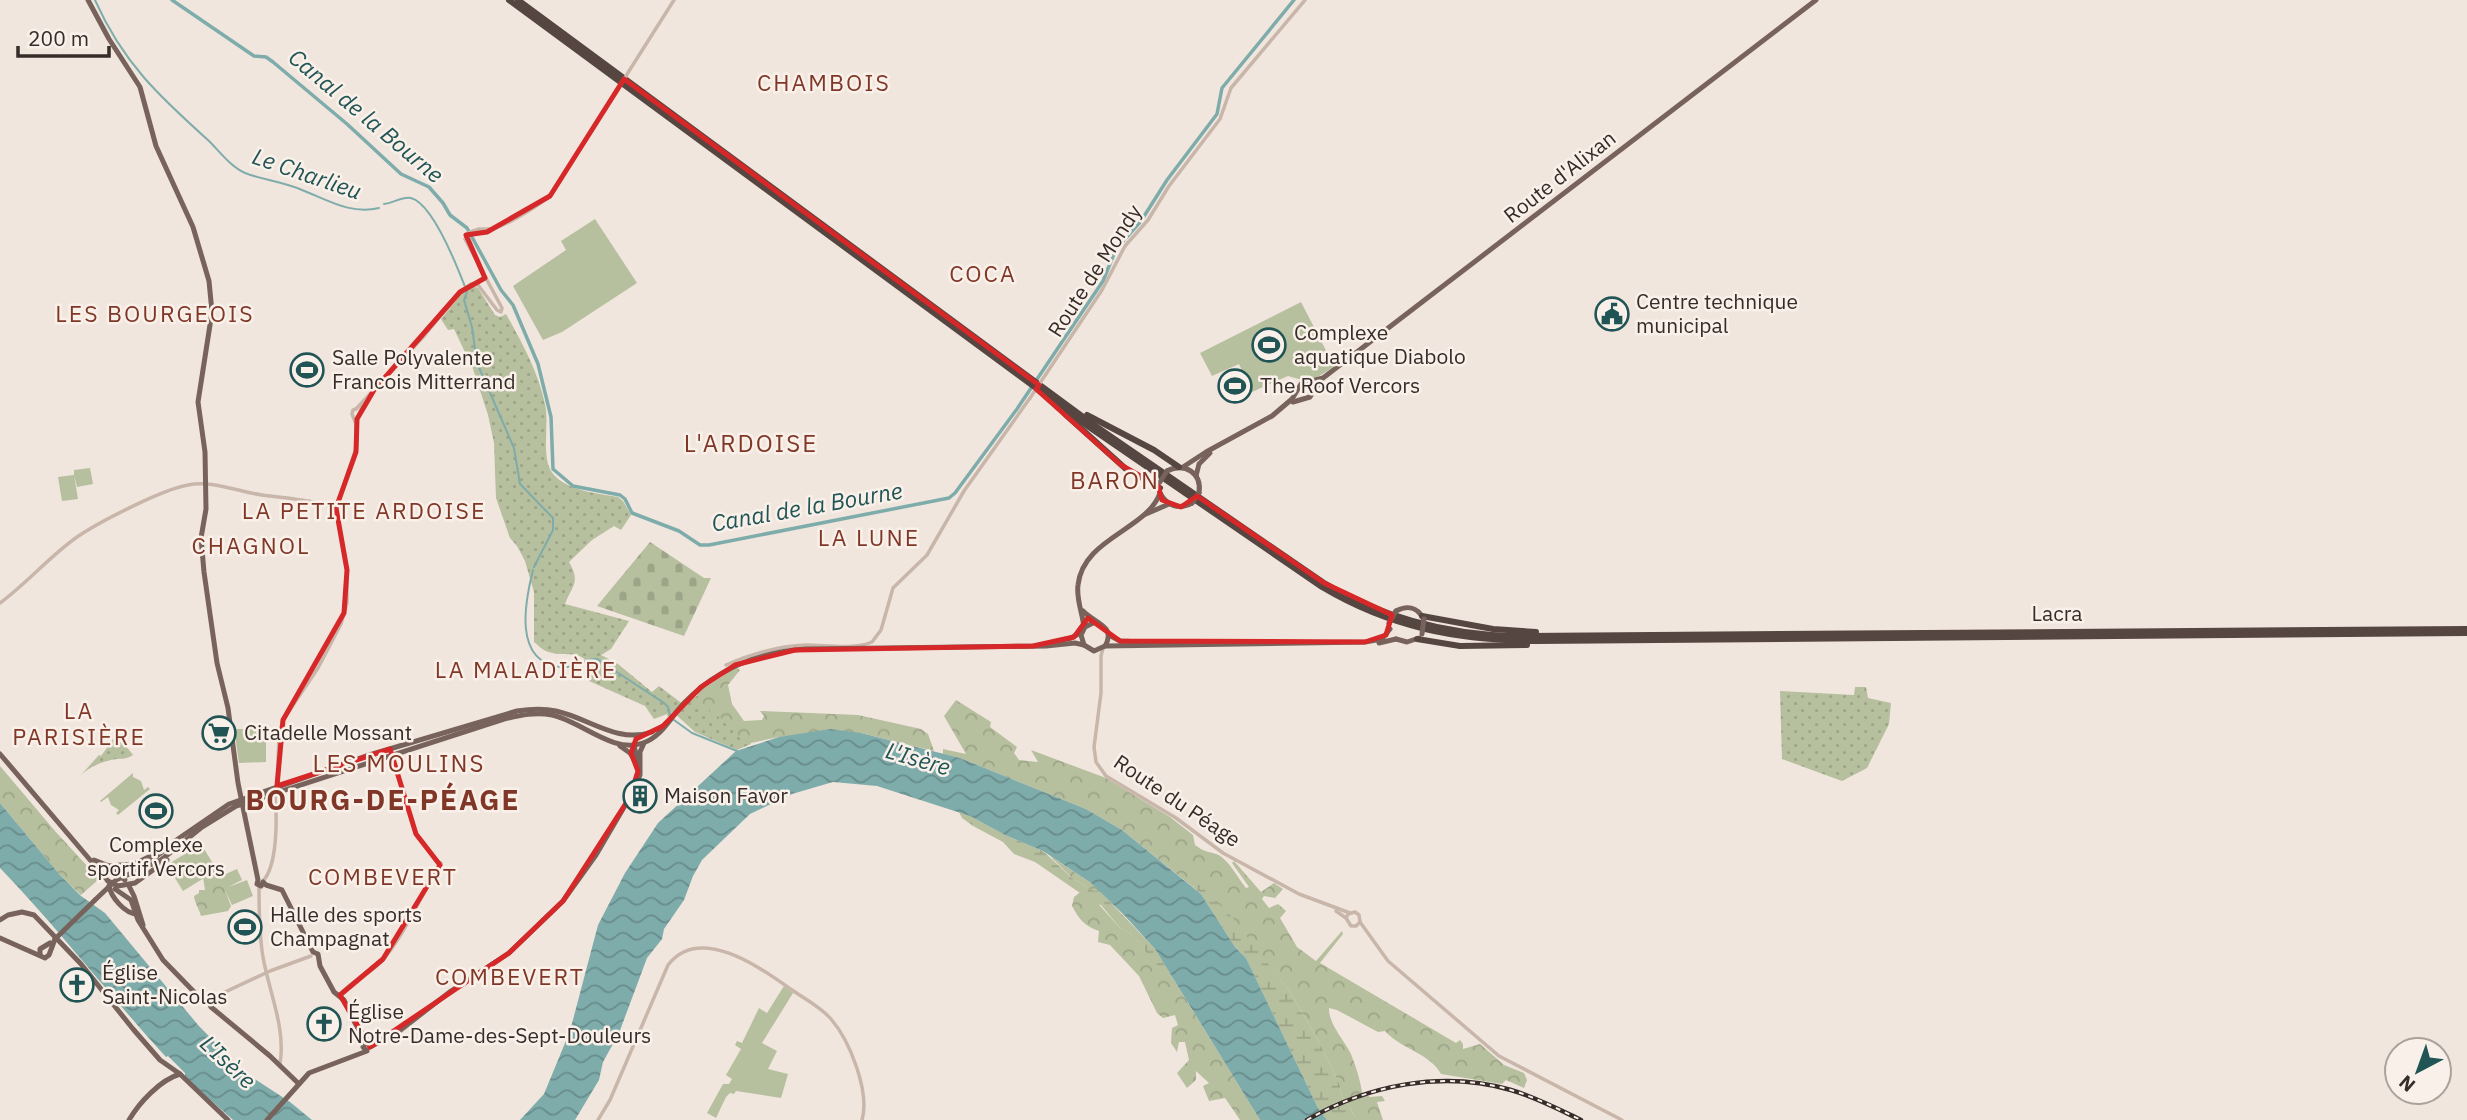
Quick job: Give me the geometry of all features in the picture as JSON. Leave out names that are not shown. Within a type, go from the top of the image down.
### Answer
[{"type":"highway","points":[[509,0],[1089,428],[1296,571],[1362,608],[1404,625],[1465,638],[1507,641],[2467,631]]},
{"type":"highway","points":[[517,0],[1055,396],[1314,577],[1344,594],[1384,612],[1429,626],[1479,634],[1647,635]]},
{"type":"highway","points":[[1026,381],[1126,469],[1160,487]]},
{"type":"highway","points":[[1055,396],[1181,467]]},
{"type":"highway","points":[[1423,617],[1507,631],[1647,635]]},
{"type":"highway","name":"Lacra","points":[[1647,635],[2467,631]]},
{"type":"highway","points":[[1420,637],[1483,647],[1611,640]]},
{"type":"main road","points":[[88,0],[108,39],[140,87],[156,146],[193,227],[209,281],[212,312],[198,402],[206,485],[206,509],[201,538],[217,663],[228,708],[242,801],[261,883],[282,890],[315,958],[344,1000],[367,1047]]},
{"type":"main road","name":"Route d'Alixan","points":[[1181,467],[1263,422],[1285,405],[1298,392],[1300,386],[1323,378],[1816,0]]},
{"type":"main road","name":"Route d'Alixan","points":[[1196,476],[1199,464],[1210,453],[1258,427],[1293,402],[1310,397],[1323,378]]},
{"type":"main road","points":[[1309,384],[1314,390]]},
{"type":"main road","points":[[1298,392],[1303,398]]},
{"type":"main road","points":[[1084,645],[1081,639],[1083,630],[1078,588],[1086,562],[1155,503],[1167,471],[1181,467],[1196,476],[1199,493],[1192,503],[1181,507],[1169,504],[1138,519]]},
{"type":"main road","points":[[1160,487],[1169,504]]},
{"type":"main road","points":[[615,742],[634,745],[644,743],[658,735],[679,708],[701,687],[728,668],[746,660],[778,652],[1075,643],[1091,650],[1173,645],[1373,644],[1396,639],[1405,642],[1420,637],[1423,617],[1410,607],[1396,611],[1386,635],[1377,640],[1320,644]]},
{"type":"main road","points":[[1081,609],[1095,622],[1104,626],[1109,635],[1120,641],[1173,645]]},
{"type":"main road","points":[[1032,646],[1071,638],[1095,622]]},
{"type":"main road","points":[[1389,626],[1396,639]]},
{"type":"main road","points":[[1104,648],[1109,635]]},
{"type":"main road","points":[[0,938],[29,950],[43,951],[110,885],[153,860],[219,809],[517,711],[538,708],[568,714],[622,735],[638,736],[652,732]]},
{"type":"main road","points":[[391,752],[504,719],[534,713],[563,718],[615,742],[630,753],[638,765]]},
{"type":"main road","points":[[636,783],[638,765],[634,745],[638,739],[669,720]]},
{"type":"main road","points":[[267,1120],[310,1072],[356,1056],[367,1047],[403,1028],[457,987],[509,953],[563,901],[620,817],[641,770],[641,750],[644,743]]},
{"type":"main road","points":[[0,754],[89,856],[127,912],[138,913]]},
{"type":"main road","points":[[133,872],[156,863],[242,801]]},
{"type":"main road","points":[[109,866],[134,864],[170,845]]},
{"type":"main road","points":[[100,894],[110,885],[139,880],[167,860],[182,845]]},
{"type":"main road","points":[[89,856],[109,866],[127,883],[144,929],[168,965],[201,999],[208,1000],[211,1007],[299,1084]]},
{"type":"main road","points":[[109,866],[110,885]]},
{"type":"main road","points":[[134,896],[139,880]]},
{"type":"main road","points":[[110,885],[131,900],[138,913]]},
{"type":"main road","points":[[0,920],[6,915],[26,912],[34,915],[68,949],[160,1060],[228,1120]]},
{"type":"main road","points":[[129,1120],[151,1094],[176,1073]]},
{"type":"street","points":[[280,1065],[282,1052],[259,923],[261,883],[270,872],[273,859],[279,735],[283,720],[318,668],[345,613],[347,570],[336,508],[356,452],[357,414],[374,390],[468,285],[478,285],[496,310],[502,312],[465,239],[472,233],[492,229],[535,207],[553,193],[674,0]]},
{"type":"street","name":"Route de Mondy","points":[[726,664],[786,646],[870,644],[881,630],[893,588],[918,566],[929,552],[964,491],[1102,290],[1125,246],[1148,220],[1169,186],[1220,119],[1231,88],[1305,0]]},
{"type":"street","points":[[0,603],[82,533],[166,492],[188,485],[239,489],[336,508]]},
{"type":"street","name":"Route du Péage","points":[[1104,648],[1094,747],[1096,762],[1106,776],[1176,818],[1223,853],[1299,894],[1350,913]]},
{"type":"street","points":[[1091,650],[1101,664]]},
{"type":"street","points":[[338,995],[367,976],[383,959],[438,865],[416,834],[391,752]]},
{"type":"street","name":"Route du Péage","points":[[1332,908],[1346,918]]},
{"type":"street","points":[[1371,937],[1356,926],[1349,925],[1346,918],[1350,913],[1357,913],[1360,922],[1371,937],[1388,961],[1499,1056],[1622,1120]]},
{"type":"street","points":[[1356,926],[1360,922]]},
{"type":"street","points":[[598,1120],[610,1100],[667,968],[673,959],[697,949],[712,948],[754,965],[832,1020],[855,1064],[864,1101],[862,1120]]},
{"type":"street","points":[[208,1000],[267,974],[315,958]]},
{"type":"highlighted area","points":[[624,79],[1039,385],[1036,389],[1121,465],[1158,486],[1162,500],[1181,507],[1197,496],[1324,583],[1392,615],[1386,635],[1365,642],[1120,641],[1088,618],[1074,637],[1033,646],[795,650],[735,665],[701,687],[663,726],[636,739],[631,753],[638,771],[630,797],[563,901],[509,953],[370,1047],[340,995],[383,959],[440,865],[416,834],[390,749],[277,786],[283,720],[344,613],[347,570],[336,508],[356,452],[357,419],[374,390],[460,292],[485,278],[466,235],[487,232],[550,196]]},
{"type":"green space","points":[[595,219],[637,283],[562,332],[543,340],[513,286],[566,250],[561,241]]},
{"type":"green space","points":[[473,286],[478,288],[495,315],[500,317],[506,314],[534,369],[545,404],[547,457],[552,473],[559,480],[577,489],[618,497],[631,515],[621,530],[614,526],[592,540],[569,562],[575,580],[565,604],[629,621],[611,649],[601,655],[618,664],[652,692],[659,686],[684,705],[722,678],[731,699],[727,714],[751,744],[737,750],[695,732],[673,712],[668,717],[667,714],[654,719],[645,706],[589,681],[589,669],[582,657],[552,653],[534,642],[534,592],[525,561],[510,538],[496,498],[494,443],[488,415],[473,369],[454,329],[448,330],[441,319],[463,292]]},
{"type":"green space","name":"Complexe aquatique Diabolo","points":[[1301,302],[1334,366],[1312,379],[1288,376],[1252,392],[1239,364],[1212,376],[1200,353]]},
{"type":"green space","points":[[90,468],[93,484],[77,487],[74,470]]},
{"type":"green space","points":[[74,475],[78,499],[62,501],[58,477]]},
{"type":"green space","points":[[650,542],[704,578],[711,578],[684,636],[597,606]]},
{"type":"green space","points":[[736,667],[740,670],[728,685],[732,704],[744,721],[762,720],[764,716],[760,711],[858,715],[921,729],[928,734],[934,751],[861,733],[779,737],[746,744],[718,715],[715,722],[709,719],[710,709],[702,708],[697,693]]},
{"type":"green space","points":[[1855,687],[1866,687],[1868,698],[1891,703],[1889,724],[1867,768],[1842,781],[1782,759],[1780,691],[1854,695]]},
{"type":"green space","points":[[956,700],[991,722],[990,727],[1017,747],[1014,753],[1019,760],[1038,762],[1031,750],[1106,778],[1170,817],[1193,835],[1195,845],[1220,856],[1246,888],[1249,887],[1232,863],[1234,861],[1261,892],[1274,883],[1283,889],[1275,898],[1264,896],[1262,899],[1269,908],[1278,904],[1286,911],[1280,918],[1297,947],[1316,961],[1342,931],[1343,934],[1320,963],[1456,1043],[1460,1040],[1463,1049],[1480,1044],[1504,1065],[1524,1073],[1527,1080],[1524,1088],[1506,1080],[1502,1084],[1441,1074],[1430,1061],[1385,1031],[1378,1032],[1329,1008],[1334,1025],[1351,1054],[1362,1092],[1370,1097],[1382,1096],[1385,1101],[1377,1102],[1383,1120],[1356,1120],[1342,1097],[1340,1085],[1317,1038],[1290,992],[1195,885],[1193,887],[1122,830],[1086,809],[960,758],[943,754],[943,749],[966,754],[944,716]]},
{"type":"green space","points":[[234,729],[266,729],[266,762],[239,763]]},
{"type":"green space","points":[[116,735],[124,739],[122,741],[133,755],[98,764],[80,776],[99,755],[101,756]]},
{"type":"green space","points":[[0,766],[99,879],[81,895],[60,875],[0,803]]},
{"type":"green space","points":[[133,773],[133,777],[141,781],[144,790],[148,787],[150,789],[118,815],[116,813],[119,810],[111,805],[108,797],[100,801]]},
{"type":"green space","points":[[959,812],[1043,851],[1072,878],[1087,887],[1080,893],[1035,862],[1014,854],[1003,842],[962,818]]},
{"type":"green space","points":[[201,844],[217,870],[183,891],[167,865]]},
{"type":"green space","points":[[1050,856],[1100,891],[1094,891],[1094,899],[1120,928],[1130,933],[1168,977],[1174,980],[1260,1120],[1240,1120],[1225,1098],[1209,1101],[1203,1086],[1209,1083],[1196,1071],[1196,1080],[1187,1088],[1177,1073],[1189,1060],[1185,1042],[1179,1042],[1177,1052],[1171,1043],[1172,1028],[1178,1025],[1175,1015],[1163,1018],[1157,1013],[1139,976],[1110,945],[1098,942],[1099,931],[1082,922],[1072,906],[1074,897],[1087,887],[1072,878]]},
{"type":"green space","points":[[237,869],[242,880],[228,887],[247,880],[253,896],[232,905],[219,877]]},
{"type":"green space","points":[[214,871],[220,876],[231,906],[228,911],[201,916],[194,896],[199,890],[205,890],[203,877]]},
{"type":"green space","points":[[1200,885],[1231,916],[1290,992],[1317,1038],[1340,1085],[1342,1097],[1356,1120],[1327,1120],[1318,1108],[1246,958],[1235,947],[1201,894],[1193,887]]},
{"type":"green space","points":[[1090,889],[1100,891],[1155,949],[1174,980],[1168,978],[1130,933],[1120,928],[1101,905],[1085,896]]},
{"type":"green space","points":[[784,986],[793,993],[762,1043],[777,1051],[768,1069],[788,1074],[781,1098],[736,1091],[726,1097],[716,1118],[707,1113],[723,1084],[729,1084],[732,1079],[726,1075],[741,1049],[735,1045],[737,1041],[742,1043],[759,1008],[767,1013]]},
{"type":"water","name":"L'Isère","points":[[830,729],[861,733],[960,758],[1086,809],[1122,830],[1201,894],[1235,947],[1246,958],[1318,1108],[1327,1120],[1260,1120],[1155,949],[1091,883],[1043,851],[970,816],[877,786],[833,782],[792,794],[750,814],[702,860],[684,900],[664,929],[662,939],[647,958],[619,1033],[603,1062],[599,1080],[575,1120],[520,1120],[544,1094],[570,1031],[598,925],[625,873],[658,823],[736,751],[779,737]]},
{"type":"water","name":"L'Isère","points":[[0,803],[60,875],[81,896],[105,913],[198,1025],[244,1072],[312,1120],[233,1120],[185,1077],[185,1073],[166,1057],[0,868]]},
{"type":"waterway","name":"Le Charlieu","points":[[95,0],[118,42],[144,77],[235,167],[245,173],[295,187],[349,208],[379,208]]},
{"type":"waterway","name":"Canal de la Bourne","points":[[172,0],[254,56],[266,57],[273,62],[401,174],[429,187],[450,215],[467,228],[501,290],[513,305],[538,364],[551,417],[553,469],[573,486],[620,495],[632,513],[679,531],[700,545],[949,498],[955,493],[1017,409],[1103,281],[1116,249],[1141,221],[1167,180],[1217,114],[1222,88],[1294,0]]},
{"type":"waterway","name":"Le Charlieu","points":[[384,204],[408,198],[420,203],[437,225],[458,269],[467,292],[464,300],[472,327],[477,363],[514,448],[520,484],[553,518],[553,530],[534,567]]},
{"type":"waterway","name":"Le Charlieu","points":[[533,570],[527,598],[526,628],[535,654],[545,662],[560,667],[570,667],[597,659],[664,703],[670,716]]},
{"type":"waterway","name":"Le Charlieu","points":[[674,720],[692,733],[737,751]]},
{"type":"railway","points":[[1307,1120],[1330,1108],[1380,1090],[1432,1081],[1459,1081],[1511,1090],[1581,1120]]},
{"type":"place","name":"Centre technique municipal","points":[[1612,314]]},
{"type":"place","name":"Complexe aquatique Diabolo","points":[[1269,345]]},
{"type":"place","name":"Salle Polyvalente Francois Mitterrand","points":[[307,370]]},
{"type":"place","name":"The Roof Vercors","points":[[1235,386]]},
{"type":"place","name":"Citadelle Mossant","points":[[219,733]]},
{"type":"place","name":"Maison Favor","points":[[640,796]]},
{"type":"place","name":"Complexe sportif Vercors","points":[[156,811]]},
{"type":"place","name":"Halle des sports Champagnat","points":[[245,927]]},
{"type":"place","name":"Église Saint-Nicolas","points":[[77,985]]},
{"type":"place","name":"Église Notre-Dame-des-Sept-Douleurs","points":[[324,1024]]},
{"type":"district","name":"CHAMBOIS","points":[[824,83]]},
{"type":"district","name":"COCA","points":[[983,274]]},
{"type":"district","name":"LES BOURGEOIS","points":[[155,314]]},
{"type":"district","name":"L'ARDOISE","points":[[751,444]]},
{"type":"district","name":"BARON","points":[[1115,481]]},
{"type":"district","name":"LA PETITE ARDOISE","points":[[364,511]]},
{"type":"district","name":"LA LUNE","points":[[869,538]]},
{"type":"district","name":"CHAGNOL","points":[[251,546]]},
{"type":"district","name":"LA MALADIÈRE","points":[[526,670]]},
{"type":"district","name":"LA PARISIÈRE","points":[[79,724]]},
{"type":"district","name":"LES MOULINS","points":[[399,764]]},
{"type":"district","name":"BOURG-DE-PÉAGE","points":[[383,800]]},
{"type":"district","name":"COMBEVERT","points":[[383,877]]},
{"type":"district","name":"COMBEVERT","points":[[510,977]]}]
